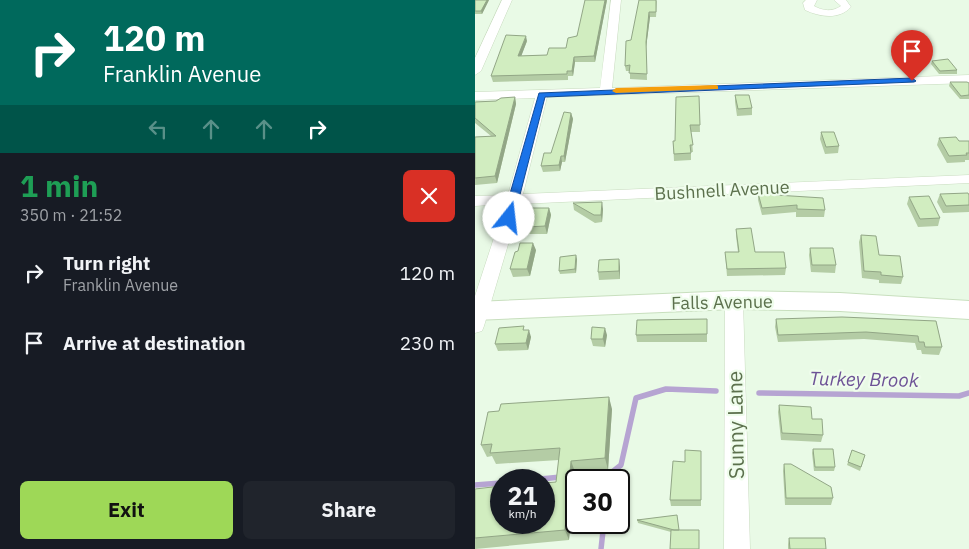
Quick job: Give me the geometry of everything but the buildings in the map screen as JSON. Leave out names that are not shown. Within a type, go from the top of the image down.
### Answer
[{"type":"main road","name":"Falls Avenue","points":[[477,316],[734,300],[840,302],[969,310]]},
{"type":"street","points":[[475,71],[507,0]]},
{"type":"street","points":[[605,91],[616,0]]},
{"type":"street","points":[[812,0],[808,3],[809,8],[817,12],[830,13],[841,12],[846,7],[839,0]]},
{"type":"street","points":[[475,96],[969,79]]},
{"type":"street","points":[[477,316],[514,199],[542,94]]},
{"type":"street","name":"Bushnell Avenue","points":[[475,201],[969,179]]},
{"type":"street","name":"Sunny Lane","points":[[734,300],[737,549]]},
{"type":"waterway","name":"Turkey Brook","points":[[616,469],[621,465],[636,398],[666,389],[716,391]]},
{"type":"waterway","name":"Turkey Brook","points":[[759,393],[959,396],[969,393]]},
{"type":"waterway","name":"Turkey Brook","points":[[555,478],[561,477]]},
{"type":"waterway","name":"Turkey Brook","points":[[475,485],[490,484]]},
{"type":"waterway","points":[[601,549],[603,534]]},
{"type":"slow traffic","points":[[616,91],[716,87]]},
{"type":"route","points":[[509,218],[542,94],[912,81]]}]
